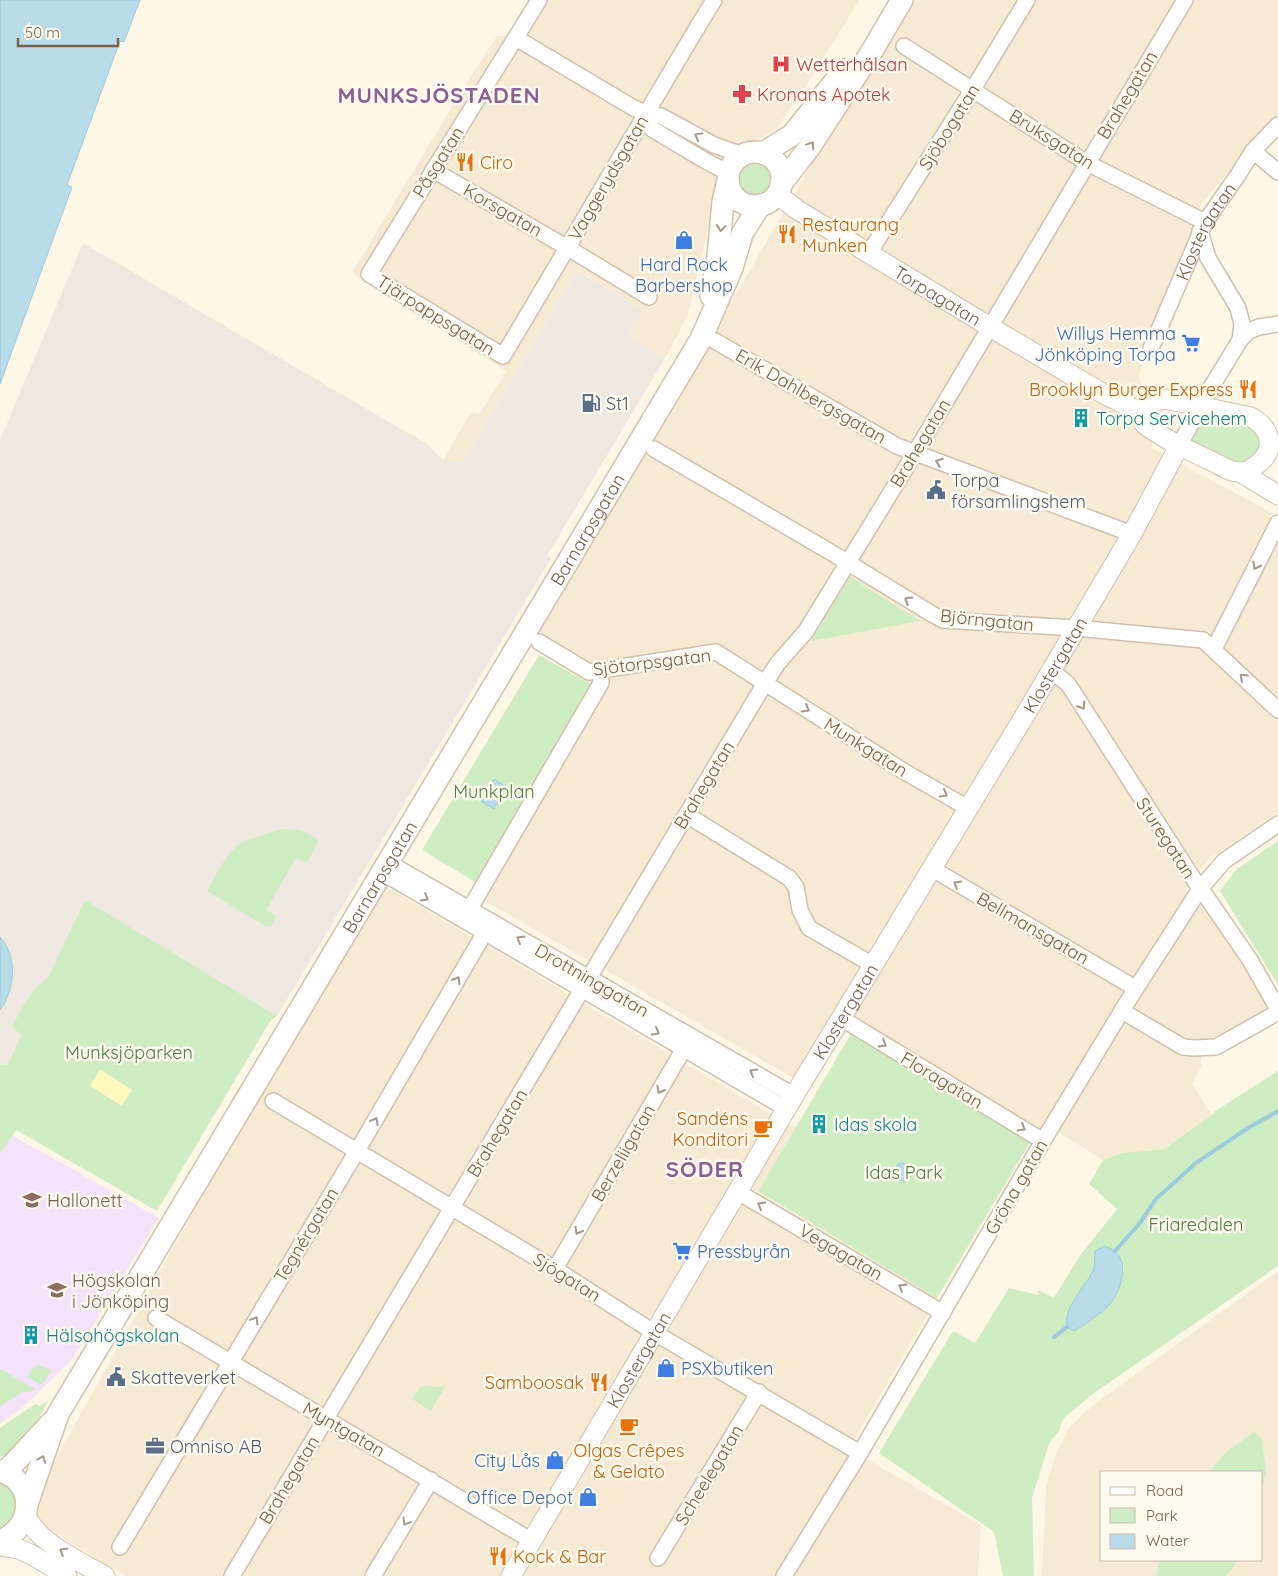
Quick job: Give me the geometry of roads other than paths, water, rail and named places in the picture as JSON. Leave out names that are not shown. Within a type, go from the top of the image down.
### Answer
[{"type":"main road","points":[[753,154],[772,158],[778,165],[781,174],[772,194],[746,204],[738,200],[732,193],[728,177],[733,162],[792,135],[838,79],[889,0]]},
{"type":"main road","name":"Barnarpsgatan","points":[[2,1471],[19,1459],[58,1414],[386,868],[708,340],[742,234],[809,148],[872,51],[902,0]]},
{"type":"main road","name":"Barnarpsgatan","points":[[708,340],[723,202],[728,177]]},
{"type":"main road","name":"Barnarpsgatan","points":[[0,1542],[17,1532],[23,1523],[58,1414]]},
{"type":"main road","points":[[2,1471],[13,1477],[20,1484],[25,1494],[26,1509]]},
{"type":"street","name":"Påsgatan","points":[[369,274],[538,0]]},
{"type":"street","name":"Vaggerydsgatan","points":[[503,356],[714,0]]},
{"type":"street","name":"Sjöbogatan","points":[[869,253],[1027,0]]},
{"type":"street","name":"Brahegatan","points":[[232,1576],[765,683],[778,663],[806,631],[915,453],[1185,0]]},
{"type":"street","points":[[516,38],[646,114],[661,116],[714,145],[753,154]]},
{"type":"street","name":"Bruksgatan","points":[[904,46],[1087,163],[1203,227]]},
{"type":"street","points":[[646,114],[652,128],[728,177]]},
{"type":"street","name":"Klostergatan","points":[[1151,348],[1203,227],[1253,151],[1278,125]]},
{"type":"street","points":[[1253,151],[1278,172]]},
{"type":"street","name":"Korsgatan","points":[[433,170],[649,297]]},
{"type":"street","name":"Torpagatan","points":[[772,194],[990,327],[1102,393],[1136,410],[1143,417],[1144,424],[1179,446],[1227,469],[1240,472]]},
{"type":"street","points":[[1203,227],[1208,258],[1238,308],[1242,324],[1240,340]]},
{"type":"street","name":"Tjärpappsgatan","points":[[369,274],[503,356]]},
{"type":"street","points":[[1179,446],[1240,340],[1249,331],[1259,327],[1278,324]]},
{"type":"street","name":"Erik Dahlbergsgatan","points":[[708,340],[897,446],[1132,534]]},
{"type":"street","name":"Torpagatan","points":[[1102,393],[1165,398],[1250,417],[1272,428]]},
{"type":"street","points":[[1143,417],[1151,402],[1165,398]]},
{"type":"street","points":[[1240,472],[1250,470],[1267,455],[1272,428]]},
{"type":"street","name":"Klostergatan","points":[[511,1576],[791,1102],[1028,710],[1132,534],[1179,446]]},
{"type":"street","name":"Björngatan","points":[[654,449],[943,620],[1076,628],[1202,640],[1214,649],[1278,710]]},
{"type":"street","points":[[1259,464],[1273,492]]},
{"type":"street","points":[[1240,472],[1273,492]]},
{"type":"street","points":[[1214,649],[1278,523]]},
{"type":"street","name":"Sjötorpsgatan","points":[[539,642],[589,672],[716,652],[765,683]]},
{"type":"street","name":"Sturegatan","points":[[1050,670],[1068,684],[1200,889],[1250,960],[1276,1011]]},
{"type":"street","points":[[466,915],[601,683],[600,671]]},
{"type":"street","name":"Munkgatan","points":[[765,683],[905,772],[968,808]]},
{"type":"street","points":[[687,815],[789,878],[796,887],[800,910],[809,928],[873,965]]},
{"type":"street","name":"Gröna gatan","points":[[784,1576],[860,1453],[1043,1141],[1136,988],[1200,889],[1224,861],[1278,824]]},
{"type":"street","name":"Drottninggatan","points":[[386,868],[791,1102]]},
{"type":"street","name":"Bellmansgatan","points":[[931,868],[1136,988]]},
{"type":"street","name":"Tegnérgatan","points":[[120,1547],[488,928]]},
{"type":"street","points":[[1122,1011],[1183,1047],[1194,1048],[1216,1046],[1276,1011]]},
{"type":"street","name":"Floragatan","points":[[842,1018],[1043,1141]]},
{"type":"street","name":"Berzeliigatan","points":[[555,1269],[687,1042]]},
{"type":"street","name":"Sjögatan","points":[[273,1101],[555,1269],[655,1333],[759,1392],[860,1453]]},
{"type":"street","name":"Vegagatan","points":[[738,1192],[943,1312]]},
{"type":"street","name":"Myntgatan","points":[[156,1318],[532,1541]]},
{"type":"street","name":"Scheelegatan","points":[[658,1558],[759,1392]]},
{"type":"street","points":[[373,1576],[431,1480]]},
{"type":"street","points":[[26,1509],[32,1527],[42,1538],[105,1576]]},
{"type":"street","points":[[0,1546],[32,1555],[67,1576]]},
{"type":"water","points":[[0,0],[140,0],[124,42],[120,41],[67,185],[72,187],[0,384]]},
{"type":"water","points":[[494,779],[506,787],[494,809],[481,801]]},
{"type":"water","points":[[0,937],[10,954],[12,974],[9,993],[0,1010]]},
{"type":"water","points":[[899,1163],[907,1163],[912,1168],[910,1179],[899,1181],[894,1176],[894,1168]]},
{"type":"water","points":[[1104,1246],[1115,1251],[1120,1257],[1123,1271],[1120,1286],[1109,1305],[1074,1331],[1067,1327],[1068,1312],[1093,1271],[1095,1251]]},
{"type":"waterway","points":[[1115,1251],[1140,1223],[1156,1199],[1196,1163],[1248,1128],[1278,1111]]},
{"type":"waterway","points":[[1054,1337],[1067,1327]]},
{"type":"place","name":"Wetterhälsan","points":[[781,64]]},
{"type":"place","name":"Kronans Apotek","points":[[742,94]]},
{"type":"place","name":"Ciro","points":[[465,162]]},
{"type":"place","name":"Restaurang Munken","points":[[787,234]]},
{"type":"place","name":"Hard Rock Barbershop","points":[[684,240]]},
{"type":"place","name":"Willys Hemma Jönköping Torpa","points":[[1191,343]]},
{"type":"place","name":"Brooklyn Burger Express","points":[[1248,389]]},
{"type":"place","name":"St1","points":[[591,403]]},
{"type":"place","name":"Torpa Servicehem","points":[[1081,418]]},
{"type":"place","name":"Torpa församlingshem","points":[[936,490]]},
{"type":"place","name":"Idas skola","points":[[819,1124]]},
{"type":"place","name":"Sandéns Konditori","points":[[763,1128]]},
{"type":"place","name":"Hallonett","points":[[32,1200]]},
{"type":"place","name":"Pressbyrån","points":[[682,1251]]},
{"type":"place","name":"Högskolan i Jönköping","points":[[57,1290]]},
{"type":"place","name":"Hälsohögskolan","points":[[31,1335]]},
{"type":"place","name":"PSXbutiken","points":[[666,1368]]},
{"type":"place","name":"Skatteverket","points":[[116,1377]]},
{"type":"place","name":"Samboosak","points":[[599,1382]]},
{"type":"place","name":"Olgas Crêpes & Gelato","points":[[629,1426]]},
{"type":"place","name":"Omniso AB","points":[[155,1446]]},
{"type":"place","name":"City Lås","points":[[555,1460]]},
{"type":"place","name":"Office Depot","points":[[588,1497]]},
{"type":"place","name":"Kock & Bar","points":[[498,1556]]},
{"type":"district","name":"MUNKSJÖSTADEN","points":[[439,95]]},
{"type":"district","name":"SÖDER","points":[[705,1169]]},
{"type":"park label","name":"Munkplan","points":[[494,791]]},
{"type":"park label","name":"Munksjöparken","points":[[129,1052]]},
{"type":"park label","name":"Idas Park","points":[[904,1172]]},
{"type":"park label","name":"Friaredalen","points":[[1196,1224]]}]
